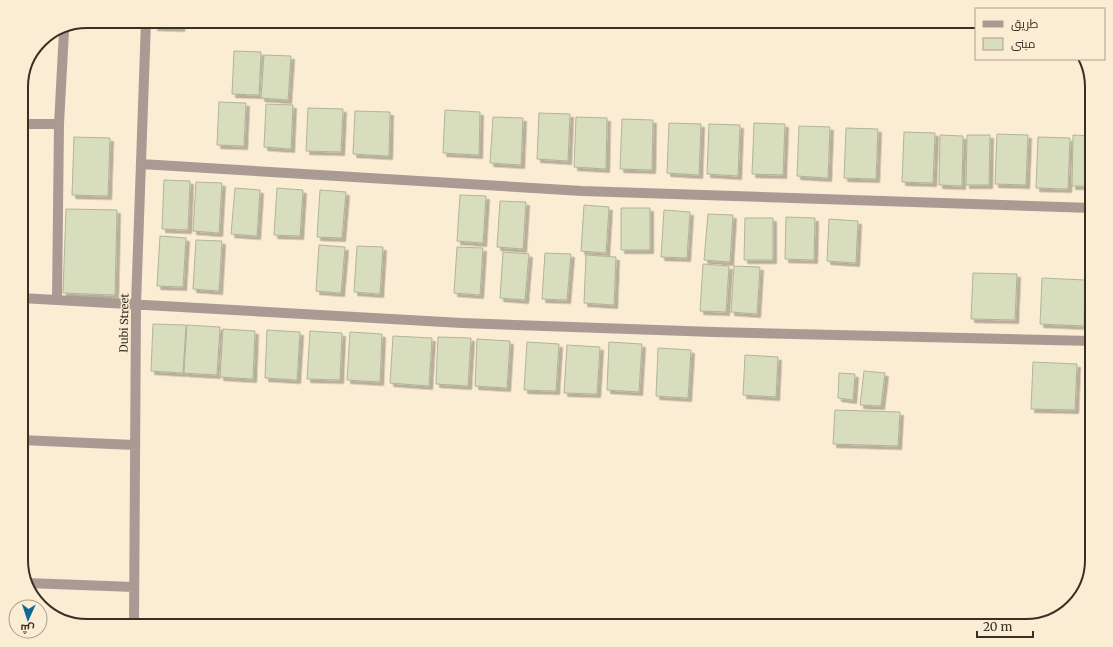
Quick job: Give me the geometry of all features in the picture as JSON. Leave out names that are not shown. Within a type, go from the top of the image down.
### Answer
[{"type":"street","name":"Dubi Street","points":[[134,619],[136,304],[146,28]]},
{"type":"street","points":[[57,300],[59,124],[64,32]]},
{"type":"street","points":[[28,124],[59,124]]},
{"type":"street","points":[[141,164],[582,191],[1085,208]]},
{"type":"street","points":[[28,298],[462,323],[667,331],[1085,341]]},
{"type":"street","points":[[28,440],[134,444]]},
{"type":"street","points":[[33,583],[134,587]]},
{"type":"building","points":[[234,51],[261,52],[259,95],[232,94]]},
{"type":"building","points":[[264,55],[291,56],[288,100],[261,98]]},
{"type":"building","points":[[219,102],[246,103],[244,146],[217,145]]},
{"type":"building","points":[[266,104],[293,105],[291,149],[264,147]]},
{"type":"building","points":[[308,108],[343,109],[341,152],[306,151]]},
{"type":"building","points":[[445,110],[480,112],[479,155],[443,153]]},
{"type":"building","points":[[355,111],[390,112],[389,156],[353,154]]},
{"type":"building","points":[[539,113],[570,114],[568,161],[537,159]]},
{"type":"building","points":[[493,117],[523,118],[521,165],[490,163]]},
{"type":"building","points":[[576,117],[607,118],[606,169],[574,167]]},
{"type":"building","points":[[622,119],[653,120],[652,170],[620,169]]},
{"type":"building","points":[[669,123],[701,124],[699,175],[667,173]]},
{"type":"building","points":[[754,123],[785,124],[783,175],[752,174]]},
{"type":"building","points":[[709,124],[740,125],[738,176],[707,174]]},
{"type":"building","points":[[799,126],[830,127],[828,178],[797,176]]},
{"type":"building","points":[[846,128],[878,129],[876,179],[844,178]]},
{"type":"building","points":[[904,132],[935,133],[933,183],[902,182]]},
{"type":"building","points":[[997,134],[1028,135],[1026,185],[995,184]]},
{"type":"building","points":[[940,135],[963,136],[962,186],[939,185]]},
{"type":"building","points":[[967,135],[990,135],[989,185],[966,185]]},
{"type":"building","points":[[1073,135],[1085,136],[1085,186],[1072,186]]},
{"type":"building","points":[[74,137],[110,138],[108,196],[72,195]]},
{"type":"building","points":[[1038,137],[1070,138],[1068,189],[1036,188]]},
{"type":"building","points":[[164,180],[190,181],[188,230],[162,229]]},
{"type":"building","points":[[196,182],[222,183],[219,233],[193,231]]},
{"type":"building","points":[[235,188],[260,190],[257,236],[231,234]]},
{"type":"building","points":[[277,188],[303,190],[300,236],[274,235]]},
{"type":"building","points":[[320,190],[346,192],[342,238],[317,237]]},
{"type":"building","points":[[460,195],[486,196],[483,243],[457,241]]},
{"type":"building","points":[[500,201],[526,202],[523,249],[497,247]]},
{"type":"building","points":[[584,205],[609,207],[606,253],[581,251]]},
{"type":"building","points":[[621,208],[650,208],[650,250],[621,250]]},
{"type":"building","points":[[66,209],[117,210],[115,295],[63,293]]},
{"type":"building","points":[[664,210],[690,212],[687,258],[661,257]]},
{"type":"building","points":[[708,214],[733,215],[730,262],[704,260]]},
{"type":"building","points":[[786,217],[815,218],[814,260],[785,259]]},
{"type":"building","points":[[745,218],[773,218],[773,260],[744,260]]},
{"type":"building","points":[[829,219],[858,221],[856,263],[827,261]]},
{"type":"building","points":[[160,236],[186,238],[183,287],[157,286]]},
{"type":"building","points":[[196,240],[222,241],[219,291],[193,289]]},
{"type":"building","points":[[319,245],[345,247],[341,293],[316,291]]},
{"type":"building","points":[[357,246],[383,247],[380,294],[354,292]]},
{"type":"building","points":[[457,247],[483,248],[480,295],[454,293]]},
{"type":"building","points":[[503,252],[529,254],[525,300],[500,298]]},
{"type":"building","points":[[545,253],[571,254],[567,300],[542,299]]},
{"type":"building","points":[[586,255],[616,257],[614,305],[584,303]]},
{"type":"building","points":[[703,264],[729,266],[726,312],[700,311]]},
{"type":"building","points":[[734,266],[760,267],[757,314],[731,312]]},
{"type":"building","points":[[973,273],[1017,274],[1015,320],[971,319]]},
{"type":"building","points":[[1042,278],[1085,280],[1084,326],[1040,324]]},
{"type":"building","points":[[153,324],[186,325],[183,373],[151,371]]},
{"type":"building","points":[[187,325],[220,327],[217,375],[184,373]]},
{"type":"building","points":[[223,329],[255,331],[253,379],[220,377]]},
{"type":"building","points":[[267,330],[300,332],[297,380],[265,378]]},
{"type":"building","points":[[310,331],[342,333],[340,380],[307,379]]},
{"type":"building","points":[[350,332],[382,334],[380,382],[347,380]]},
{"type":"building","points":[[393,336],[432,338],[429,386],[390,383]]},
{"type":"building","points":[[438,337],[471,338],[468,386],[436,384]]},
{"type":"building","points":[[477,339],[510,341],[507,388],[475,386]]},
{"type":"building","points":[[527,342],[559,344],[556,391],[524,390]]},
{"type":"building","points":[[609,342],[642,344],[639,392],[607,390]]},
{"type":"building","points":[[567,345],[600,347],[597,394],[564,393]]},
{"type":"building","points":[[658,348],[691,350],[688,398],[656,396]]},
{"type":"building","points":[[745,355],[778,357],[776,397],[743,395]]},
{"type":"building","points":[[1033,362],[1077,364],[1075,410],[1031,409]]},
{"type":"building","points":[[864,371],[885,373],[881,406],[860,405]]},
{"type":"building","points":[[839,373],[855,374],[853,400],[838,398]]},
{"type":"building","points":[[835,410],[900,412],[898,446],[833,444]]}]
